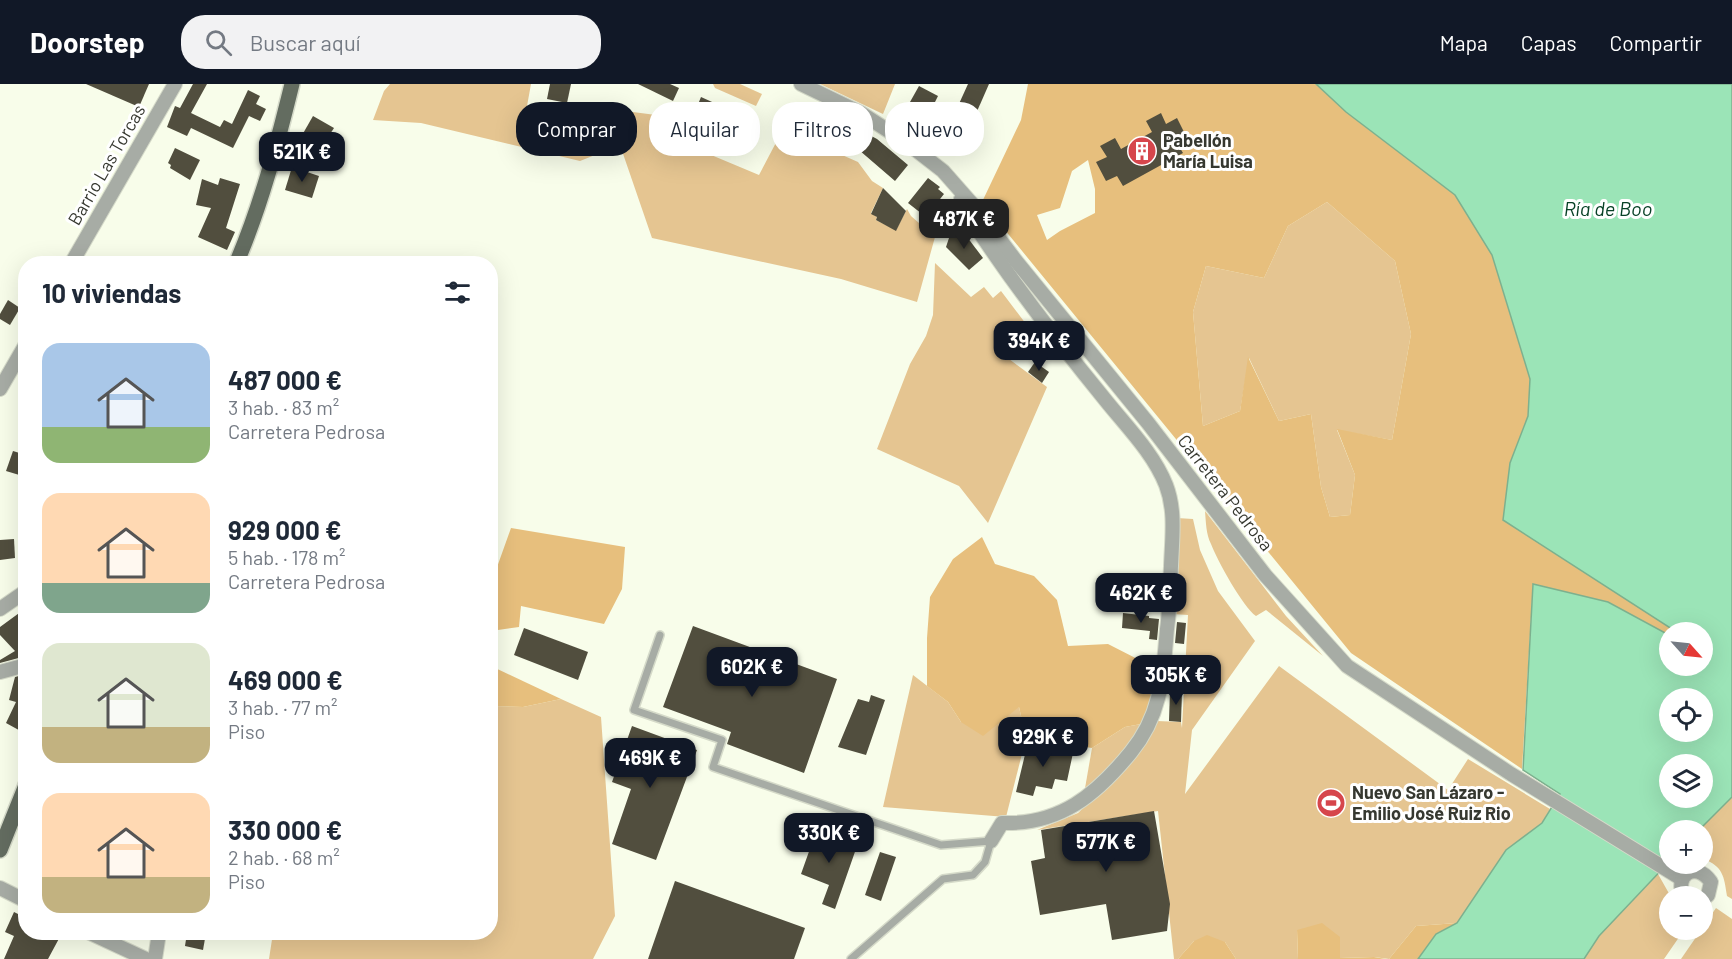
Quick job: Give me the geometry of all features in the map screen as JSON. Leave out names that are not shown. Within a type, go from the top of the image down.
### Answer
[{"type":"main road","points":[[239,256],[276,149],[292,84]]},
{"type":"main road","points":[[0,850],[18,805]]},
{"type":"street","name":"Barrio Las Torcas","points":[[76,256],[175,84]]},
{"type":"street","name":"Carretera Pedrosa","points":[[801,84],[871,119],[943,171],[980,213],[1016,261],[1149,423],[1265,575],[1347,666],[1512,774],[1682,879]]},
{"type":"street","name":"Carretera Pedrosa","points":[[955,186],[974,226],[1042,321],[1153,459],[1166,486],[1173,513],[1169,616],[1162,685],[1154,716],[1142,739],[1114,773],[1077,805],[1045,819],[1002,823],[991,841]]},
{"type":"street","points":[[0,389],[18,358]]},
{"type":"street","points":[[0,609],[18,597]]},
{"type":"street","points":[[0,672],[18,667]]},
{"type":"street","points":[[1680,886],[1687,873],[1696,871],[1705,874],[1711,886]]},
{"type":"street","points":[[0,888],[18,897]]},
{"type":"street","points":[[106,940],[146,959]]},
{"type":"street","points":[[154,959],[158,940]]},
{"type":"lane","points":[[660,635],[634,710],[722,740],[712,767],[941,845],[991,841],[985,862],[973,876],[943,879],[850,959]]},
{"type":"shaded area","points":[[390,84],[531,84],[528,102],[516,102],[516,146],[421,123],[373,120],[384,91]]},
{"type":"shaded area","points":[[713,84],[740,84],[762,94],[758,102],[747,102],[715,88]]},
{"type":"shaded area","points":[[820,84],[895,84],[888,102],[885,102],[883,114],[873,109],[873,102],[858,102]]},
{"type":"shaded area","points":[[1028,84],[1316,84],[1346,112],[1455,195],[1492,255],[1530,379],[1528,416],[1510,463],[1667,622],[1659,622],[1659,630],[1608,602],[1533,584],[1522,769],[1351,653],[982,202],[1021,120]],"holes":[[[1088,160],[1095,189],[1095,213],[1047,240],[1037,215],[1060,208],[1072,171]],[[1327,202],[1395,261],[1411,334],[1392,440],[1337,429],[1355,475],[1350,515],[1330,517],[1321,487],[1311,414],[1279,421],[1248,357],[1240,411],[1203,426],[1193,312],[1206,266],[1264,278],[1288,226]]]},
{"type":"shaded area","points":[[637,113],[649,114],[649,156],[714,156],[759,175],[772,150],[772,156],[844,156],[858,162],[872,181],[883,188],[871,213],[877,217],[876,220],[896,230],[907,209],[911,216],[935,237],[917,302],[841,279],[652,238],[624,156],[637,156]]},
{"type":"shaded area","points":[[559,156],[592,156],[580,161]]},
{"type":"shaded area","points":[[1327,202],[1395,261],[1411,334],[1392,440],[1337,430],[1355,475],[1350,515],[1330,517],[1321,487],[1311,414],[1279,421],[1249,358],[1240,411],[1203,426],[1193,312],[1206,266],[1264,278],[1288,226]]},
{"type":"shaded area","points":[[935,263],[971,297],[984,287],[993,298],[1001,291],[1026,324],[1016,338],[1009,359],[1047,387],[988,523],[959,486],[877,449],[910,364],[926,336],[933,315]]},
{"type":"shaded area","points":[[1205,511],[1286,616],[1323,656],[1266,610],[1256,616],[1244,603],[1209,540]]},
{"type":"shaded area","points":[[1177,518],[1193,519],[1200,550],[1218,591],[1255,641],[1192,730],[1185,794],[1279,666],[1448,790],[1468,759],[1550,809],[1542,823],[1506,850],[1457,923],[1416,926],[1389,959],[1340,958],[1297,930],[1298,959],[1236,959],[1225,942],[1194,941],[1178,959],[1174,959],[1158,811],[1037,830],[1078,813],[1124,769],[1144,746],[1157,721],[1181,722],[1182,728],[1188,615],[1172,614]]},
{"type":"shaded area","points":[[511,528],[625,547],[622,589],[604,624],[521,606],[519,627],[498,630],[498,564]]},
{"type":"shaded area","points":[[982,537],[995,564],[1034,576],[1057,600],[1068,646],[1108,644],[1155,668],[1155,696],[1141,724],[1125,727],[1092,748],[1026,738],[1019,707],[983,736],[961,722],[948,702],[927,686],[930,597],[953,559]]},
{"type":"shaded area","points":[[498,669],[561,699],[523,707],[498,706]]},
{"type":"shaded area","points":[[913,675],[948,702],[961,722],[1019,707],[1026,738],[1006,817],[883,807]]},
{"type":"shaded area","points":[[561,699],[601,717],[615,916],[593,959],[269,959],[272,940],[498,940],[498,706],[523,707]]},
{"type":"shaded area","points":[[1141,724],[1126,754],[1084,794],[1092,748],[1125,727]]},
{"type":"shaded area","points":[[1732,797],[1732,899],[1727,896],[1723,877],[1713,864],[1713,820],[1709,820]]},
{"type":"shaded area","points":[[1658,874],[1665,886],[1659,886],[1659,940],[1677,940],[1664,959],[1584,959],[1599,936]]},
{"type":"shaded area","points":[[1716,908],[1732,919],[1732,959],[1681,959],[1694,940],[1713,940],[1713,912]]},
{"type":"shaded area","points":[[1322,923],[1340,937],[1340,958],[1386,959],[1298,959],[1297,930]]},
{"type":"shaded area","points":[[1457,923],[1436,934],[1418,959],[1389,959],[1416,926]]},
{"type":"shaded area","points":[[1207,935],[1225,942],[1236,959],[1178,959],[1194,941]]},
{"type":"water","name":"Ría de Boo","points":[[1316,84],[1732,84],[1732,797],[1709,820],[1659,820],[1659,873],[1599,936],[1584,959],[1418,959],[1436,934],[1457,923],[1506,850],[1542,823],[1560,794],[1523,770],[1533,584],[1608,602],[1659,630],[1659,676],[1713,676],[1713,622],[1661,622],[1503,520],[1510,463],[1528,416],[1530,379],[1492,255],[1455,195],[1346,112]]},
{"type":"building","points":[[86,84],[149,84],[139,107]]},
{"type":"building","points":[[193,84],[207,84],[191,113],[220,127],[224,120],[232,124],[248,90],[260,96],[256,104],[266,109],[260,121],[249,116],[233,148],[191,128],[187,136],[167,127],[175,106],[180,108]]},
{"type":"building","points":[[550,84],[571,84],[567,102],[547,99]]},
{"type":"building","points":[[638,84],[670,84],[679,88],[673,101]]},
{"type":"building","points":[[968,84],[989,84],[981,102],[960,102]]},
{"type":"building","points":[[919,86],[938,96],[935,102],[910,102]]},
{"type":"building","points":[[701,97],[712,102],[699,102]]},
{"type":"building","name":"Pabellón María Luisa","points":[[1161,113],[1166,124],[1177,118],[1187,138],[1177,143],[1183,153],[1123,186],[1117,176],[1106,181],[1096,162],[1107,157],[1100,146],[1115,138],[1121,149],[1152,132],[1146,121]]},
{"type":"building","points":[[313,116],[334,128],[321,148],[301,137]]},
{"type":"building","points":[[873,137],[885,146],[885,156],[897,156],[908,165],[895,181],[866,156],[873,156]]},
{"type":"building","points":[[175,148],[200,160],[190,180],[170,168],[171,165],[168,163]]},
{"type":"building","points":[[292,167],[319,176],[312,198],[285,190]]},
{"type":"building","points":[[220,178],[240,184],[226,228],[235,232],[227,250],[198,237],[211,208],[196,205],[202,179],[218,185]]},
{"type":"building","points":[[928,178],[940,187],[938,189],[944,194],[926,217],[908,203]]},
{"type":"building","points":[[883,188],[906,211],[896,231],[876,220],[877,217],[871,214]]},
{"type":"building","points":[[961,229],[983,258],[969,270],[946,247],[949,238]]},
{"type":"building","points":[[8,300],[18,307],[18,311],[10,325],[0,319],[0,314]]},
{"type":"building","points":[[1035,362],[1049,372],[1042,383],[1028,372]]},
{"type":"building","points":[[13,451],[18,453],[18,475],[6,471]]},
{"type":"building","points":[[14,539],[15,558],[0,560],[0,540]]},
{"type":"building","points":[[1123,613],[1159,619],[1157,640],[1149,639],[1150,631],[1122,628]]},
{"type":"building","points":[[18,614],[18,658],[0,663],[0,660],[15,651],[0,635],[0,627]]},
{"type":"building","points":[[1177,622],[1186,623],[1184,644],[1175,643]]},
{"type":"building","points":[[693,626],[837,679],[804,773],[727,744],[731,732],[663,707]]},
{"type":"building","points":[[524,628],[588,652],[578,680],[514,655]]},
{"type":"building","points":[[18,676],[18,730],[6,723],[16,702],[9,700],[15,677]]},
{"type":"building","points":[[1170,691],[1182,692],[1181,722],[1169,721]]},
{"type":"building","points":[[871,695],[885,700],[866,755],[838,747],[858,699],[869,702]]},
{"type":"building","points":[[632,726],[697,750],[656,860],[612,844],[631,789],[612,782]]},
{"type":"building","points":[[1028,742],[1073,753],[1067,781],[1055,779],[1052,789],[1036,786],[1033,796],[1016,792]]},
{"type":"building","points":[[1154,811],[1170,904],[1167,931],[1112,940],[1106,904],[1040,915],[1031,861],[1045,858],[1041,830]]},
{"type":"building","points":[[817,829],[857,846],[835,909],[822,904],[829,885],[801,874]]},
{"type":"building","points":[[880,852],[896,857],[881,901],[865,895]]},
{"type":"building","points":[[675,881],[805,928],[794,959],[648,959]]},
{"type":"building","points":[[14,912],[18,914],[18,940],[58,940],[48,959],[4,959],[14,936],[5,932]]},
{"type":"building","points":[[186,940],[205,940],[203,950],[185,946]]},
{"type":"place","name":"Pabellón María Luisa","points":[[1142,151]]},
{"type":"place","name":"Nuevo San Lázaro - Emilio José Ruiz Rio","points":[[1331,803]]}]
